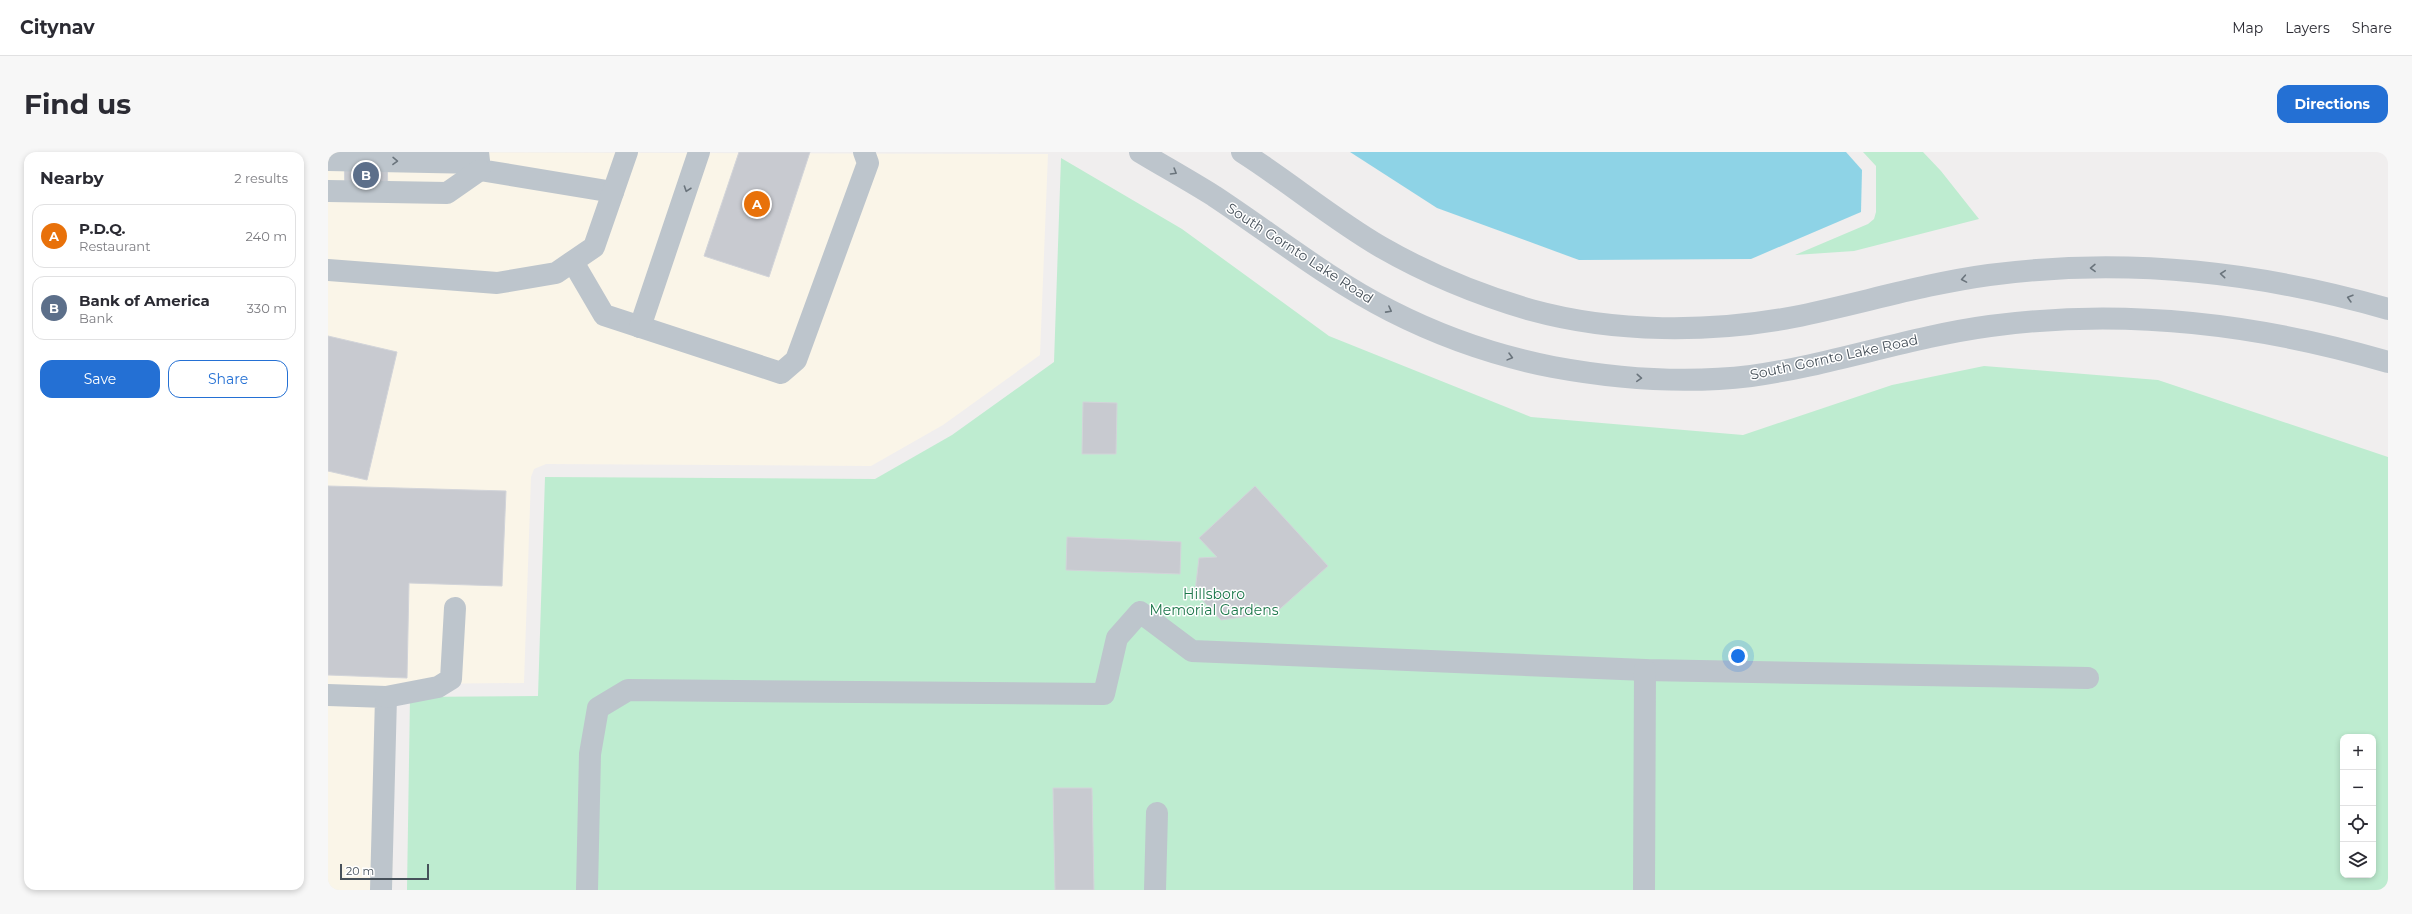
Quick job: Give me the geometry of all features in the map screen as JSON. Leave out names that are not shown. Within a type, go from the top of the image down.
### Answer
[{"type":"street","points":[[328,270],[497,283],[556,273],[594,247],[627,152]]},
{"type":"street","points":[[640,327],[699,152]]},
{"type":"street","points":[[573,262],[604,315],[781,373],[796,360],[868,163],[864,152]]},
{"type":"street","name":"South Gornto Lake Road","points":[[1140,152],[1214,196],[1341,283],[1392,311],[1476,347],[1551,366],[1584,372],[1639,378],[1720,379],[1753,376],[1803,366],[1918,338],[1991,326],[2065,320],[2124,319],[2246,329],[2335,346],[2388,362]]},
{"type":"street","points":[[1242,152],[1380,246],[1427,271],[1476,292],[1532,310],[1592,322],[1643,327],[1695,328],[1744,324],[1794,316],[1918,287],[1988,275],[2058,268],[2119,267],[2229,274],[2285,283],[2388,309]]},
{"type":"street","points":[[328,160],[476,166],[613,192]]},
{"type":"street","points":[[328,175],[476,166]]},
{"type":"street","points":[[328,191],[447,193],[476,166]]},
{"type":"street","points":[[328,695],[386,697],[438,687],[451,679],[454,608]]},
{"type":"street","points":[[587,890],[590,754],[598,708],[628,690],[1104,694],[1117,638],[1140,612],[1192,651],[1645,670],[2088,678]]},
{"type":"street","points":[[1644,890],[1645,670]]},
{"type":"street","points":[[381,890],[386,697]]},
{"type":"street","points":[[1155,890],[1157,813]]},
{"type":"shaded area","points":[[328,152],[1048,154],[1040,355],[943,425],[871,466],[546,464],[534,469],[531,477],[524,683],[410,684],[396,693],[392,890],[328,890]]},
{"type":"green space","points":[[1863,152],[1923,152],[1941,171],[1979,219],[1854,251],[1795,255],[1868,224],[1874,219],[1876,212],[1876,166]]},
{"type":"green space","name":"Hillsboro Memorial Gardens","points":[[1061,158],[1182,229],[1329,336],[1531,417],[1743,435],[1892,385],[1984,366],[2158,380],[2388,457],[2388,890],[407,890],[410,697],[538,696],[545,477],[875,479],[952,435],[1054,362]]},
{"type":"water","points":[[1350,152],[1846,152],[1862,170],[1861,212],[1751,259],[1579,260],[1437,208]]},
{"type":"building","points":[[344,152],[387,152],[388,198],[345,199]]},
{"type":"building","points":[[739,152],[810,152],[769,277],[704,256]]},
{"type":"building","points":[[328,336],[397,352],[367,480],[328,471]]},
{"type":"building","points":[[1083,402],[1117,403],[1116,454],[1082,454]]},
{"type":"building","points":[[328,486],[506,491],[502,586],[409,583],[407,678],[328,675]]},
{"type":"building","points":[[1255,486],[1328,566],[1272,616],[1255,602],[1256,615],[1221,620],[1195,592],[1199,558],[1217,557],[1199,538]]},
{"type":"building","points":[[1067,537],[1181,542],[1180,574],[1066,570]]},
{"type":"building","points":[[1053,788],[1092,788],[1094,890],[1055,890]]},
{"type":"place","name":"Bank of America","points":[[366,175]]},
{"type":"place","name":"P.D.Q.","points":[[757,204]]}]
